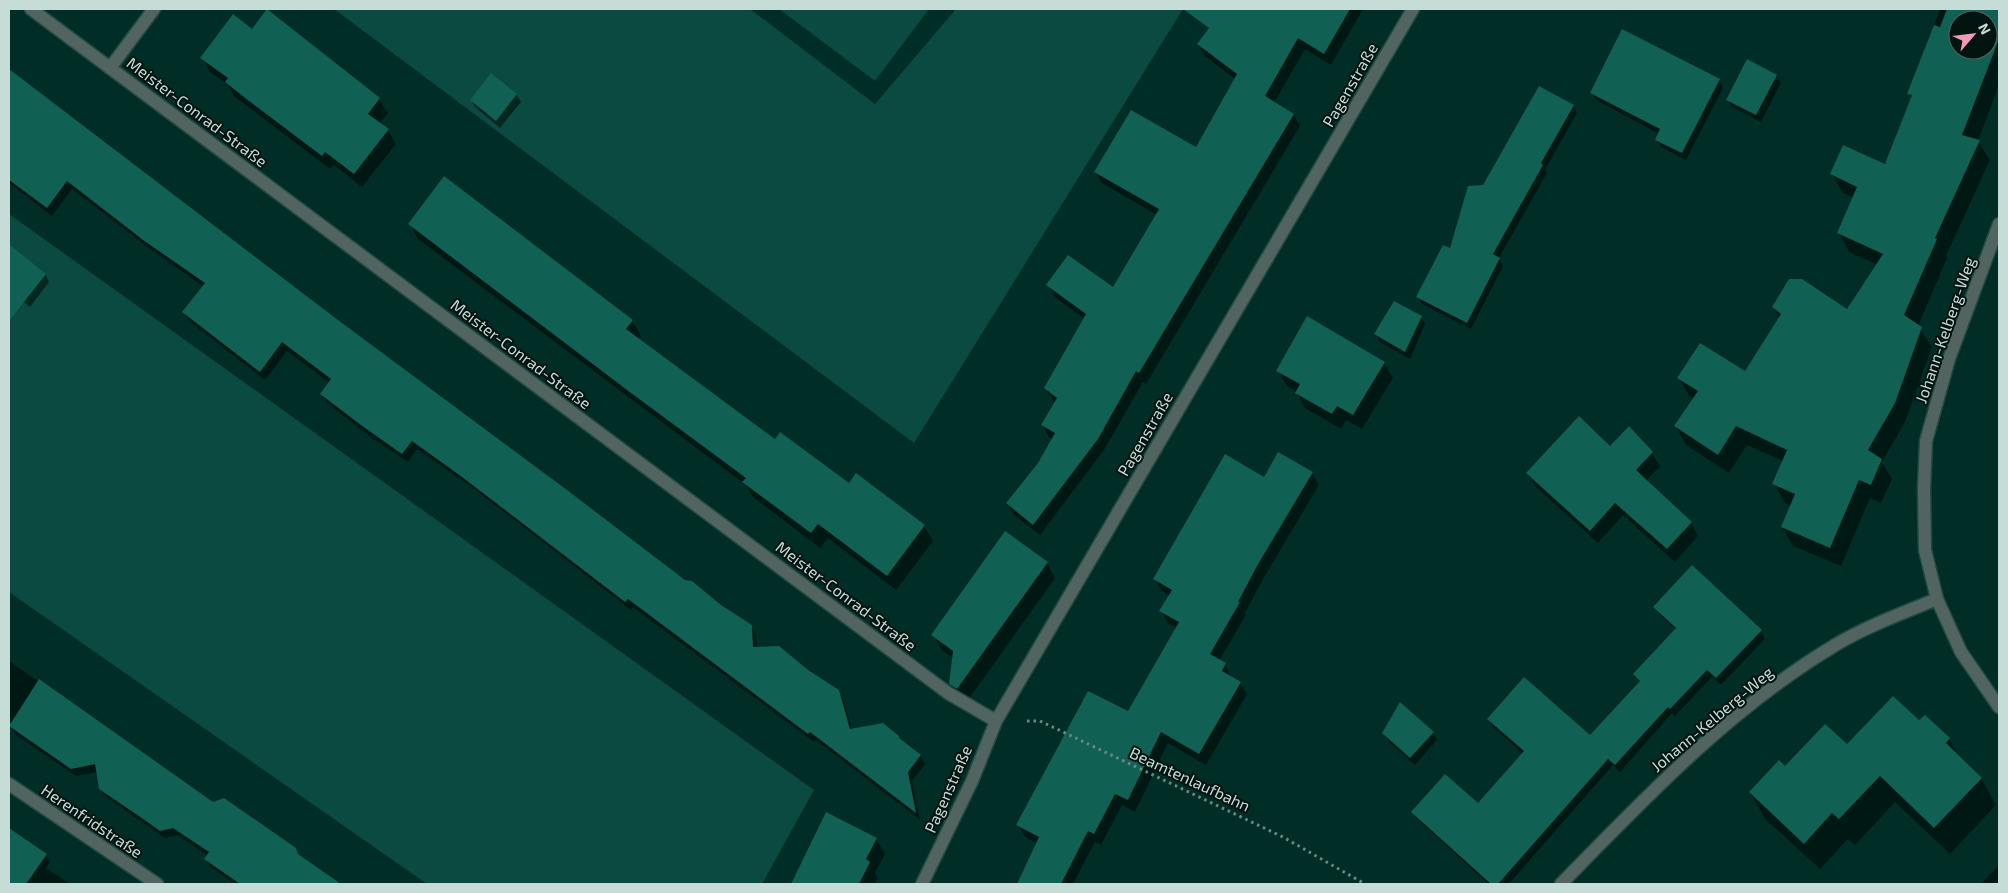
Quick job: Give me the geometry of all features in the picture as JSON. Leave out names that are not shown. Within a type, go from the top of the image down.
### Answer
[{"type":"street","name":"Meister-Conrad-Straße","points":[[31,9],[948,693],[996,721]]},
{"type":"street","points":[[110,68],[154,9]]},
{"type":"street","name":"Pagenstraße","points":[[922,884],[972,781],[996,721],[1413,9]]},
{"type":"street","name":"Johann-Kelberg-Weg","points":[[1561,884],[1667,776],[1767,690],[1838,643],[1936,599],[1925,550],[1924,489],[1926,441],[1949,359],[1999,224]]},
{"type":"street","points":[[1936,599],[1961,652],[1999,706]]},
{"type":"street","name":"Herenfridstraße","points":[[9,784],[158,884]]},
{"type":"path","name":"Beamtenlaufbahn","points":[[996,721],[1040,721],[1283,836],[1365,884]]},
{"type":"green space","points":[[334,9],[750,9],[875,104],[956,9],[1183,9],[914,443]]},
{"type":"green space","points":[[779,9],[929,9],[875,81]]},
{"type":"green space","points":[[9,214],[814,790],[762,884],[427,884],[9,592]]},
{"type":"building","points":[[267,9],[380,98],[368,114],[389,129],[354,174],[325,152],[322,156],[225,82],[228,78],[200,58],[233,14],[252,29]]},
{"type":"building","points":[[1183,9],[1350,9],[1324,54],[1298,38],[1265,96],[1294,114],[1139,373],[1136,371],[1098,439],[1033,525],[1006,503],[1038,463],[1055,433],[1041,425],[1057,398],[1044,388],[1086,314],[1046,285],[1068,255],[1113,287],[1159,209],[1094,172],[1131,110],[1196,147],[1237,74],[1197,44],[1209,28]]},
{"type":"building","points":[[1947,9],[1999,9],[1998,42],[1998,10],[1948,10],[1948,60],[1991,60],[1962,135],[1980,140],[1935,238],[1937,239],[1904,315],[1922,327],[1895,403],[1868,450],[1882,459],[1871,485],[1859,480],[1830,548],[1781,527],[1795,494],[1772,484],[1787,450],[1736,426],[1718,455],[1674,426],[1698,391],[1677,378],[1700,343],[1745,371],[1781,314],[1772,307],[1789,279],[1802,279],[1847,309],[1883,254],[1837,233],[1857,187],[1830,174],[1843,145],[1885,164],[1912,95],[1907,94],[1934,25],[1940,27]]},
{"type":"building","points":[[1622,29],[1720,79],[1682,153],[1655,140],[1660,129],[1590,93]]},
{"type":"building","points":[[1747,59],[1777,75],[1756,115],[1726,100]]},
{"type":"building","points":[[9,69],[334,317],[685,580],[692,581],[721,605],[752,625],[753,647],[779,646],[808,670],[839,690],[850,729],[883,723],[899,736],[899,738],[921,755],[908,772],[916,813],[810,732],[808,734],[628,599],[625,602],[412,441],[402,454],[365,428],[320,394],[331,379],[282,342],[260,372],[182,312],[205,283],[143,240],[67,181],[47,208],[9,180]]},
{"type":"building","points":[[491,73],[517,94],[496,121],[470,100]]},
{"type":"building","points":[[1539,86],[1574,105],[1493,254],[1500,258],[1467,323],[1416,297],[1443,245],[1450,248],[1468,186],[1483,185]]},
{"type":"building","points":[[444,176],[633,320],[626,329],[775,439],[780,432],[849,483],[856,473],[925,525],[887,576],[818,524],[811,533],[742,482],[746,478],[408,224]]},
{"type":"building","points":[[9,244],[46,274],[9,321]]},
{"type":"building","points":[[1394,301],[1422,316],[1405,352],[1374,334]]},
{"type":"building","points":[[1307,316],[1385,362],[1353,415],[1337,406],[1332,414],[1295,393],[1300,384],[1276,371]]},
{"type":"building","points":[[1579,416],[1610,446],[1629,426],[1653,452],[1636,470],[1692,522],[1667,549],[1615,503],[1590,531],[1526,473]]},
{"type":"building","points":[[1278,452],[1313,472],[1257,566],[1238,602],[1240,602],[1210,654],[1226,663],[1222,671],[1241,682],[1199,754],[1161,732],[1128,800],[1115,794],[1094,834],[1088,831],[1061,884],[1017,884],[1039,837],[1016,825],[1088,691],[1128,711],[1179,622],[1159,611],[1172,590],[1153,579],[1225,454],[1264,477]]},
{"type":"building","points":[[1005,531],[1048,562],[957,689],[949,684],[953,651],[931,635]]},
{"type":"building","points":[[1692,565],[1762,630],[1716,678],[1707,670],[1670,709],[1668,707],[1615,765],[1608,759],[1498,884],[1491,884],[1411,812],[1445,774],[1478,803],[1524,751],[1487,719],[1524,677],[1590,735],[1640,681],[1633,674],[1676,628],[1653,607]]},
{"type":"building","points":[[39,679],[213,802],[224,798],[296,848],[298,854],[341,884],[240,884],[204,859],[209,852],[173,828],[160,831],[99,789],[95,764],[71,769],[9,726]]},
{"type":"building","points":[[1893,696],[1919,720],[1925,715],[1950,738],[1946,743],[1982,778],[1934,828],[1880,776],[1839,819],[1832,813],[1804,844],[1749,792],[1779,760],[1785,766],[1825,724],[1847,744]]},
{"type":"building","points":[[1400,702],[1434,732],[1410,758],[1382,733]]},
{"type":"building","points":[[826,812],[877,838],[866,859],[870,862],[859,884],[791,884]]},
{"type":"building","points":[[9,828],[47,854],[26,884],[9,884]]}]
